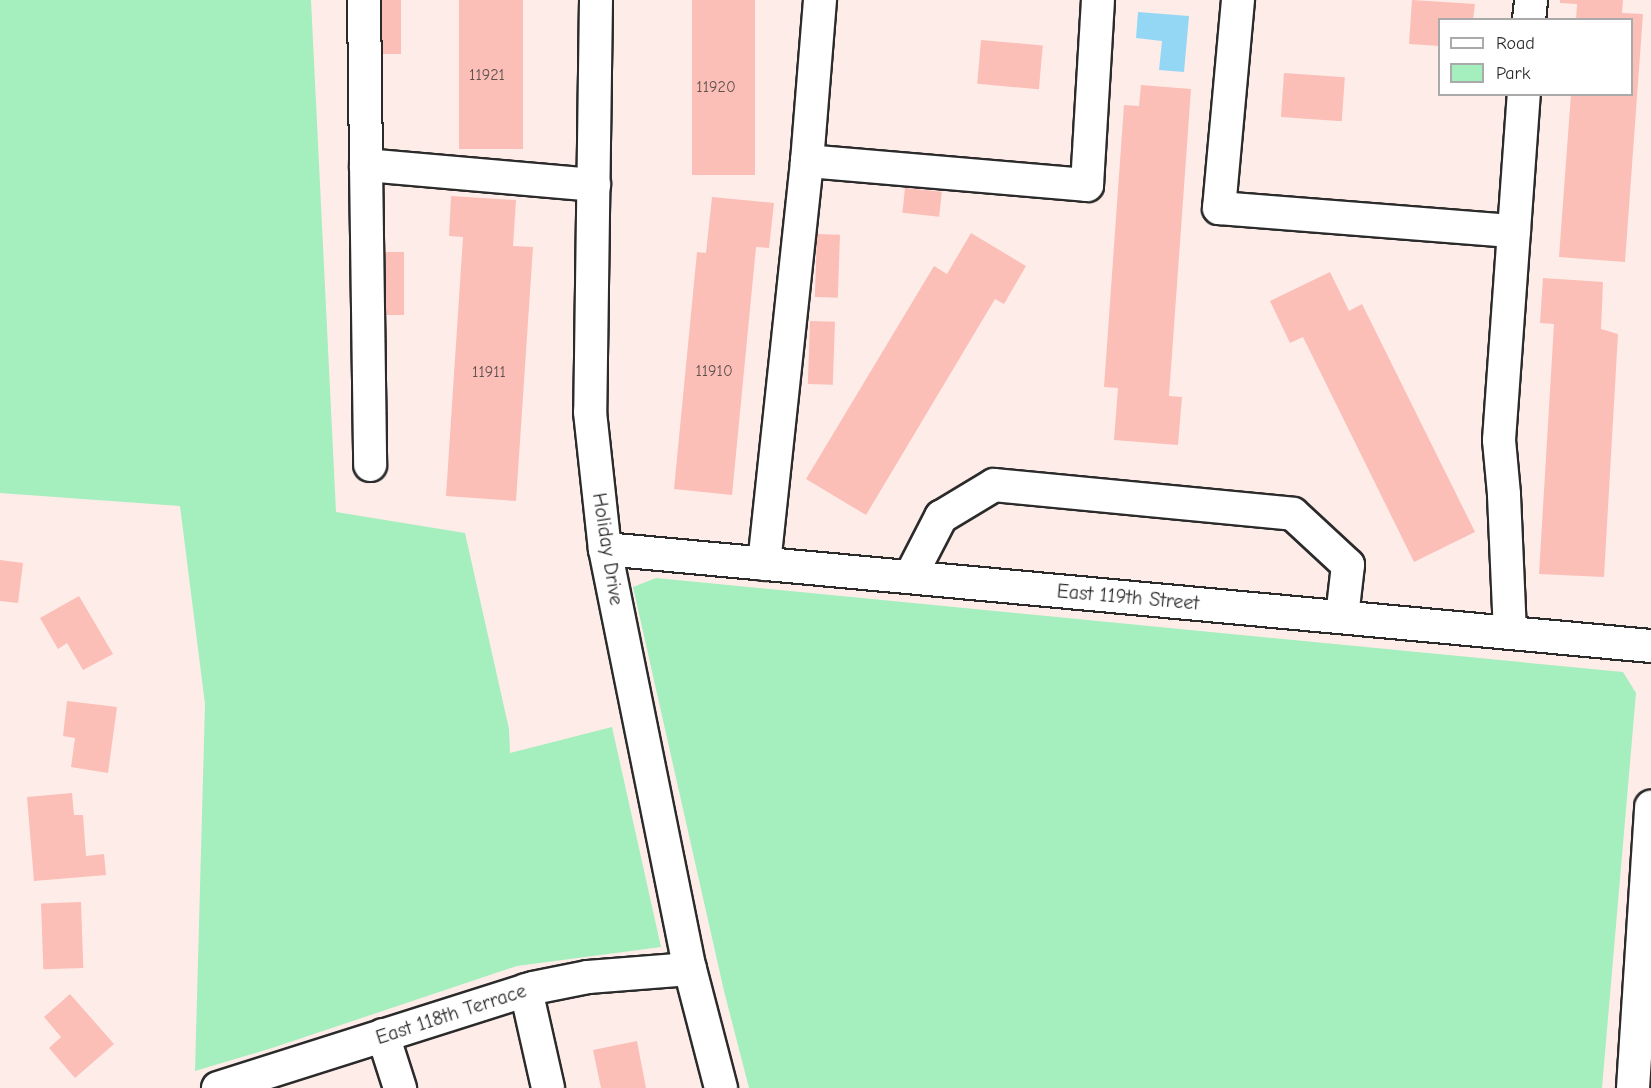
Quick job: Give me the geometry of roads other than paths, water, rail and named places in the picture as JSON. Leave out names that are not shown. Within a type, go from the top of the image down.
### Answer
[{"type":"street","points":[[364,0],[370,465]]},
{"type":"street","name":"Holiday Drive","points":[[596,0],[591,412],[604,549],[690,969],[721,1088]]},
{"type":"street","points":[[764,564],[807,161],[820,0]]},
{"type":"street","points":[[807,161],[1087,185],[1098,0]]},
{"type":"street","points":[[1238,0],[1219,208],[1514,231]]},
{"type":"street","points":[[1529,18],[1531,0]]},
{"type":"street","points":[[1510,633],[1504,494],[1499,440],[1524,96]]},
{"type":"street","points":[[366,165],[594,185]]},
{"type":"street","points":[[910,577],[941,517],[994,485],[1005,486],[1293,514],[1348,565],[1342,617]]},
{"type":"street","name":"East 119th Street","points":[[604,549],[1651,646]]},
{"type":"street","points":[[1633,1088],[1643,1057],[1651,807]]},
{"type":"street","name":"East 118th Terrace","points":[[218,1088],[526,990],[588,977],[690,969]]},
{"type":"street","points":[[526,990],[548,1088]]},
{"type":"street","points":[[383,1035],[400,1088]]},
{"type":"water","points":[[1138,12],[1189,16],[1184,72],[1159,70],[1162,41],[1136,38]]}]
